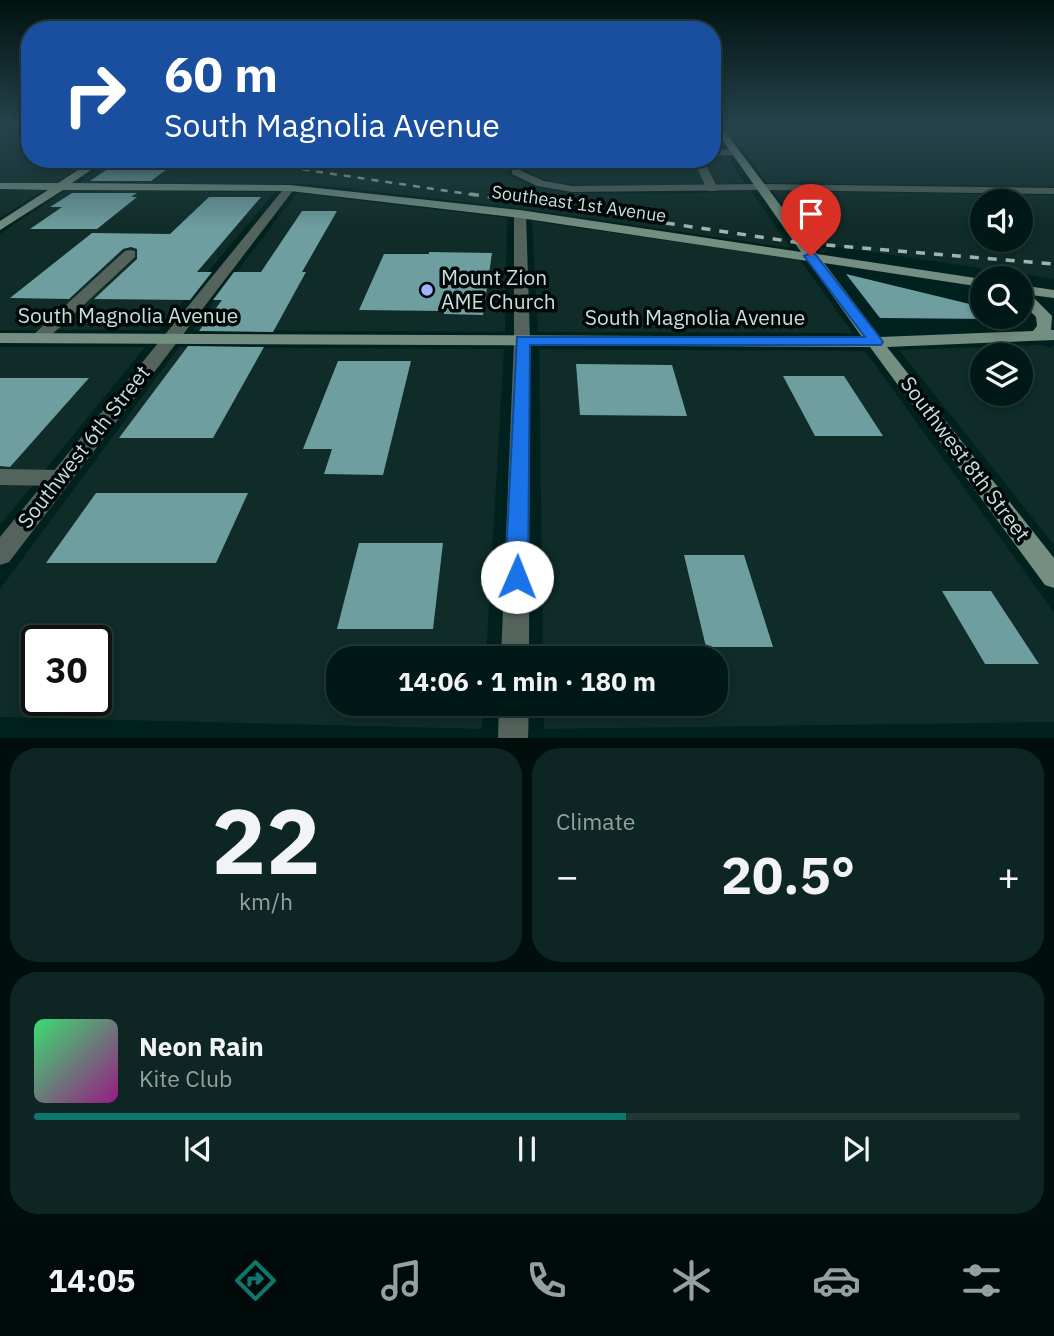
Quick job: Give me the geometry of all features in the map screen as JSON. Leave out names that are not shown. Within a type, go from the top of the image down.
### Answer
[{"type":"main road","name":"Southwest 8th Street","points":[[739,159],[1054,577]]},
{"type":"main road","points":[[0,226],[88,168]]},
{"type":"main road","name":"Southeast 1st Avenue","points":[[0,186],[290,188],[520,214],[970,281]]},
{"type":"main road","points":[[1033,292],[1054,294]]},
{"type":"main road","points":[[1033,305],[1044,316],[1046,336]]},
{"type":"main road","name":"South Magnolia Avenue","points":[[0,338],[876,342],[1046,336]]},
{"type":"street","points":[[517,168],[516,172],[541,184],[572,189],[759,187],[1054,191]]},
{"type":"street","points":[[702,168],[712,189]]},
{"type":"street","name":"Southwest 6th Street","points":[[0,555],[290,188]]},
{"type":"street","points":[[515,646],[522,340],[520,214]]},
{"type":"street","points":[[39,338],[131,254]]},
{"type":"street","points":[[0,477],[60,478]]},
{"type":"street","points":[[513,737],[514,716]]},
{"type":"shaded area","points":[[0,159],[21,159],[21,168],[78,168],[56,183],[0,183]]},
{"type":"shaded area","points":[[721,159],[729,159],[745,183],[667,187],[574,185],[548,181],[527,171],[528,168],[721,168]]},
{"type":"shaded area","points":[[750,159],[1054,159],[1054,187],[767,183]]},
{"type":"shaded area","points":[[99,168],[507,168],[507,174],[532,186],[572,193],[751,191],[791,248],[531,210],[338,187],[303,184],[78,183]]},
{"type":"shaded area","points":[[0,190],[44,190],[0,218]]},
{"type":"shaded area","points":[[66,190],[275,192],[159,330],[0,330],[0,234]]},
{"type":"shaded area","points":[[773,191],[970,194],[970,252],[1033,252],[1033,195],[1054,195],[1054,279],[1033,276],[1033,266],[970,267],[818,244],[825,253],[822,253]]},
{"type":"shaded area","points":[[297,193],[507,218],[505,332],[192,330]]},
{"type":"shaded area","points":[[532,221],[800,260],[853,333],[538,332]]},
{"type":"shaded area","points":[[1033,345],[1051,348],[1054,345],[1054,545],[899,350],[970,348],[970,406],[1033,406]]},
{"type":"shaded area","points":[[0,347],[145,347],[0,525]]},
{"type":"shaded area","points":[[179,347],[504,349],[487,646],[326,646],[326,716],[483,716],[482,729],[0,717],[0,589]]},
{"type":"shaded area","points":[[539,349],[865,351],[1054,612],[1054,722],[544,729],[544,716],[728,716],[728,646],[543,646]]},
{"type":"building","points":[[109,168],[168,168],[151,181],[90,181]]},
{"type":"building","points":[[72,193],[137,193],[131,197],[137,197],[97,229],[30,229],[62,207],[50,207]]},
{"type":"building","points":[[209,197],[261,197],[197,272],[212,272],[190,300],[94,299],[137,259],[137,249],[131,247],[123,249],[69,299],[10,298],[92,233],[170,234]]},
{"type":"building","points":[[302,211],[337,211],[302,272],[306,272],[273,332],[199,331],[222,300],[213,300],[234,272],[261,272]]},
{"type":"building","name":"Mount Zion AME Church","points":[[492,253],[483,315],[444,314],[444,311],[359,310],[384,254]]},
{"type":"building","points":[[846,274],[970,304],[970,319],[880,318]]},
{"type":"building","points":[[188,346],[264,347],[213,438],[119,438]]},
{"type":"building","points":[[338,361],[411,361],[383,475],[324,474],[332,449],[303,449]]},
{"type":"building","points":[[576,364],[672,365],[687,416],[580,415]]},
{"type":"building","points":[[783,376],[844,376],[883,436],[815,436]]},
{"type":"building","points":[[0,378],[89,378],[10,467],[0,466]]},
{"type":"building","points":[[96,493],[248,493],[216,563],[46,563]]},
{"type":"building","points":[[359,543],[443,543],[433,629],[337,629]]},
{"type":"building","points":[[684,555],[744,555],[773,647],[706,646]]},
{"type":"building","points":[[942,591],[991,591],[1039,664],[985,664]]},
{"type":"railway","points":[[293,168],[481,196]]},
{"type":"railway","points":[[470,194],[801,243],[1054,264]]},
{"type":"place","name":"Mount Zion AME Church","points":[[427,290]]},
{"type":"route","points":[[517,577],[522,340],[876,342],[811,256]]}]
